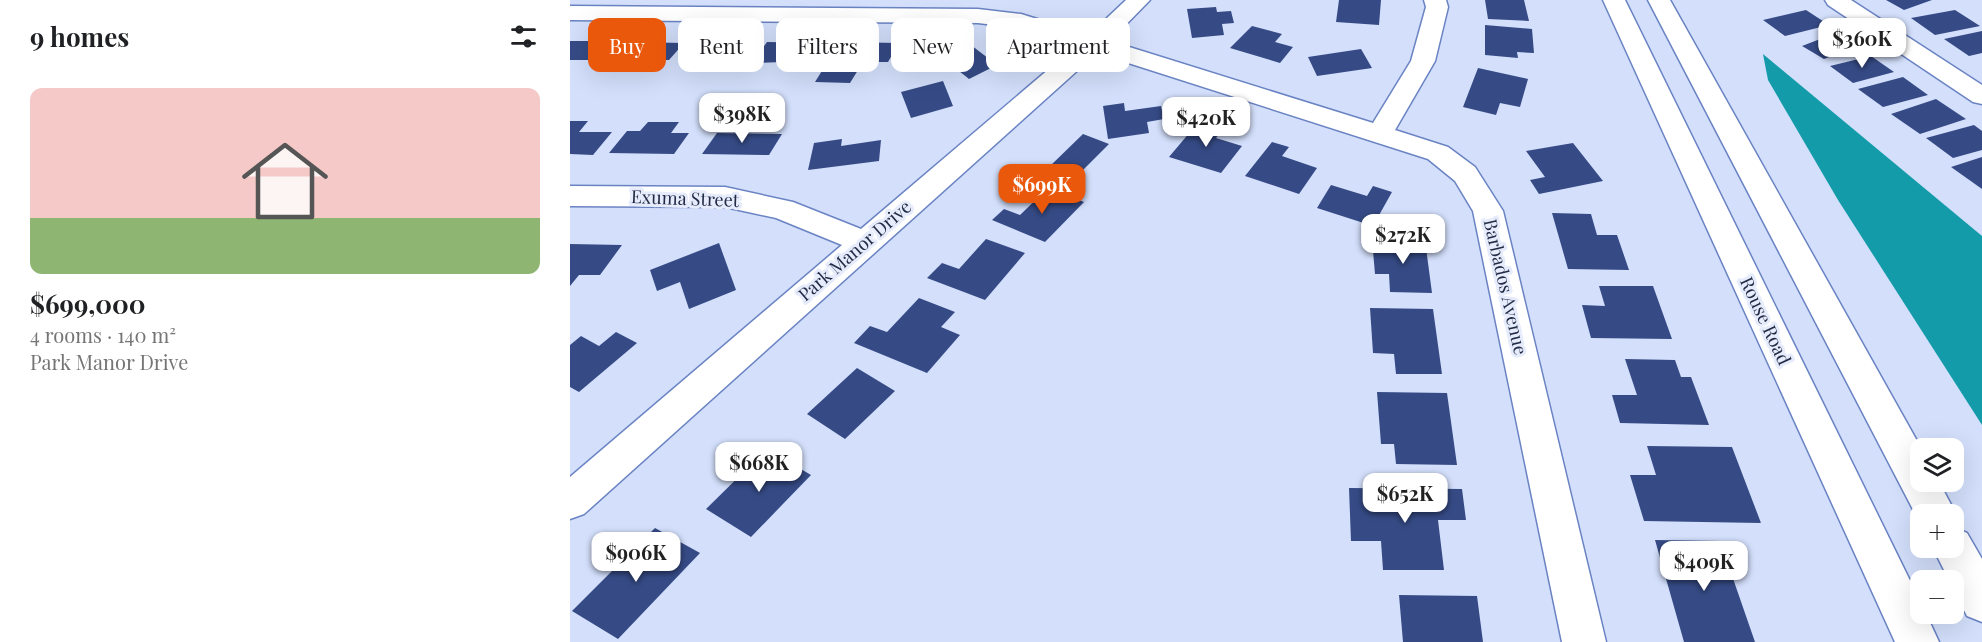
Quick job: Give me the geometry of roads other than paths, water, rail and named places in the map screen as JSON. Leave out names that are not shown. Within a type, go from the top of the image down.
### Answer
[{"type":"street","name":"Park Manor Drive","points":[[1120,18],[1139,0]]},
{"type":"street","points":[[1380,133],[1423,61],[1437,7],[1435,0]]},
{"type":"street","name":"Rouse Road","points":[[1614,0],[1917,642]]},
{"type":"street","points":[[1659,0],[1931,504]]},
{"type":"street","points":[[1836,0],[1982,96]]},
{"type":"street","name":"Barbados Avenue","points":[[570,13],[995,18]]},
{"type":"street","name":"Barbados Avenue","points":[[1130,55],[1438,153],[1465,174],[1488,211],[1584,642]]},
{"type":"street","name":"Park Manor Drive","points":[[570,501],[1061,72]]},
{"type":"street","name":"Exuma Street","points":[[570,196],[725,197],[783,209],[865,243]]},
{"type":"street","points":[[1959,558],[1982,601]]}]
